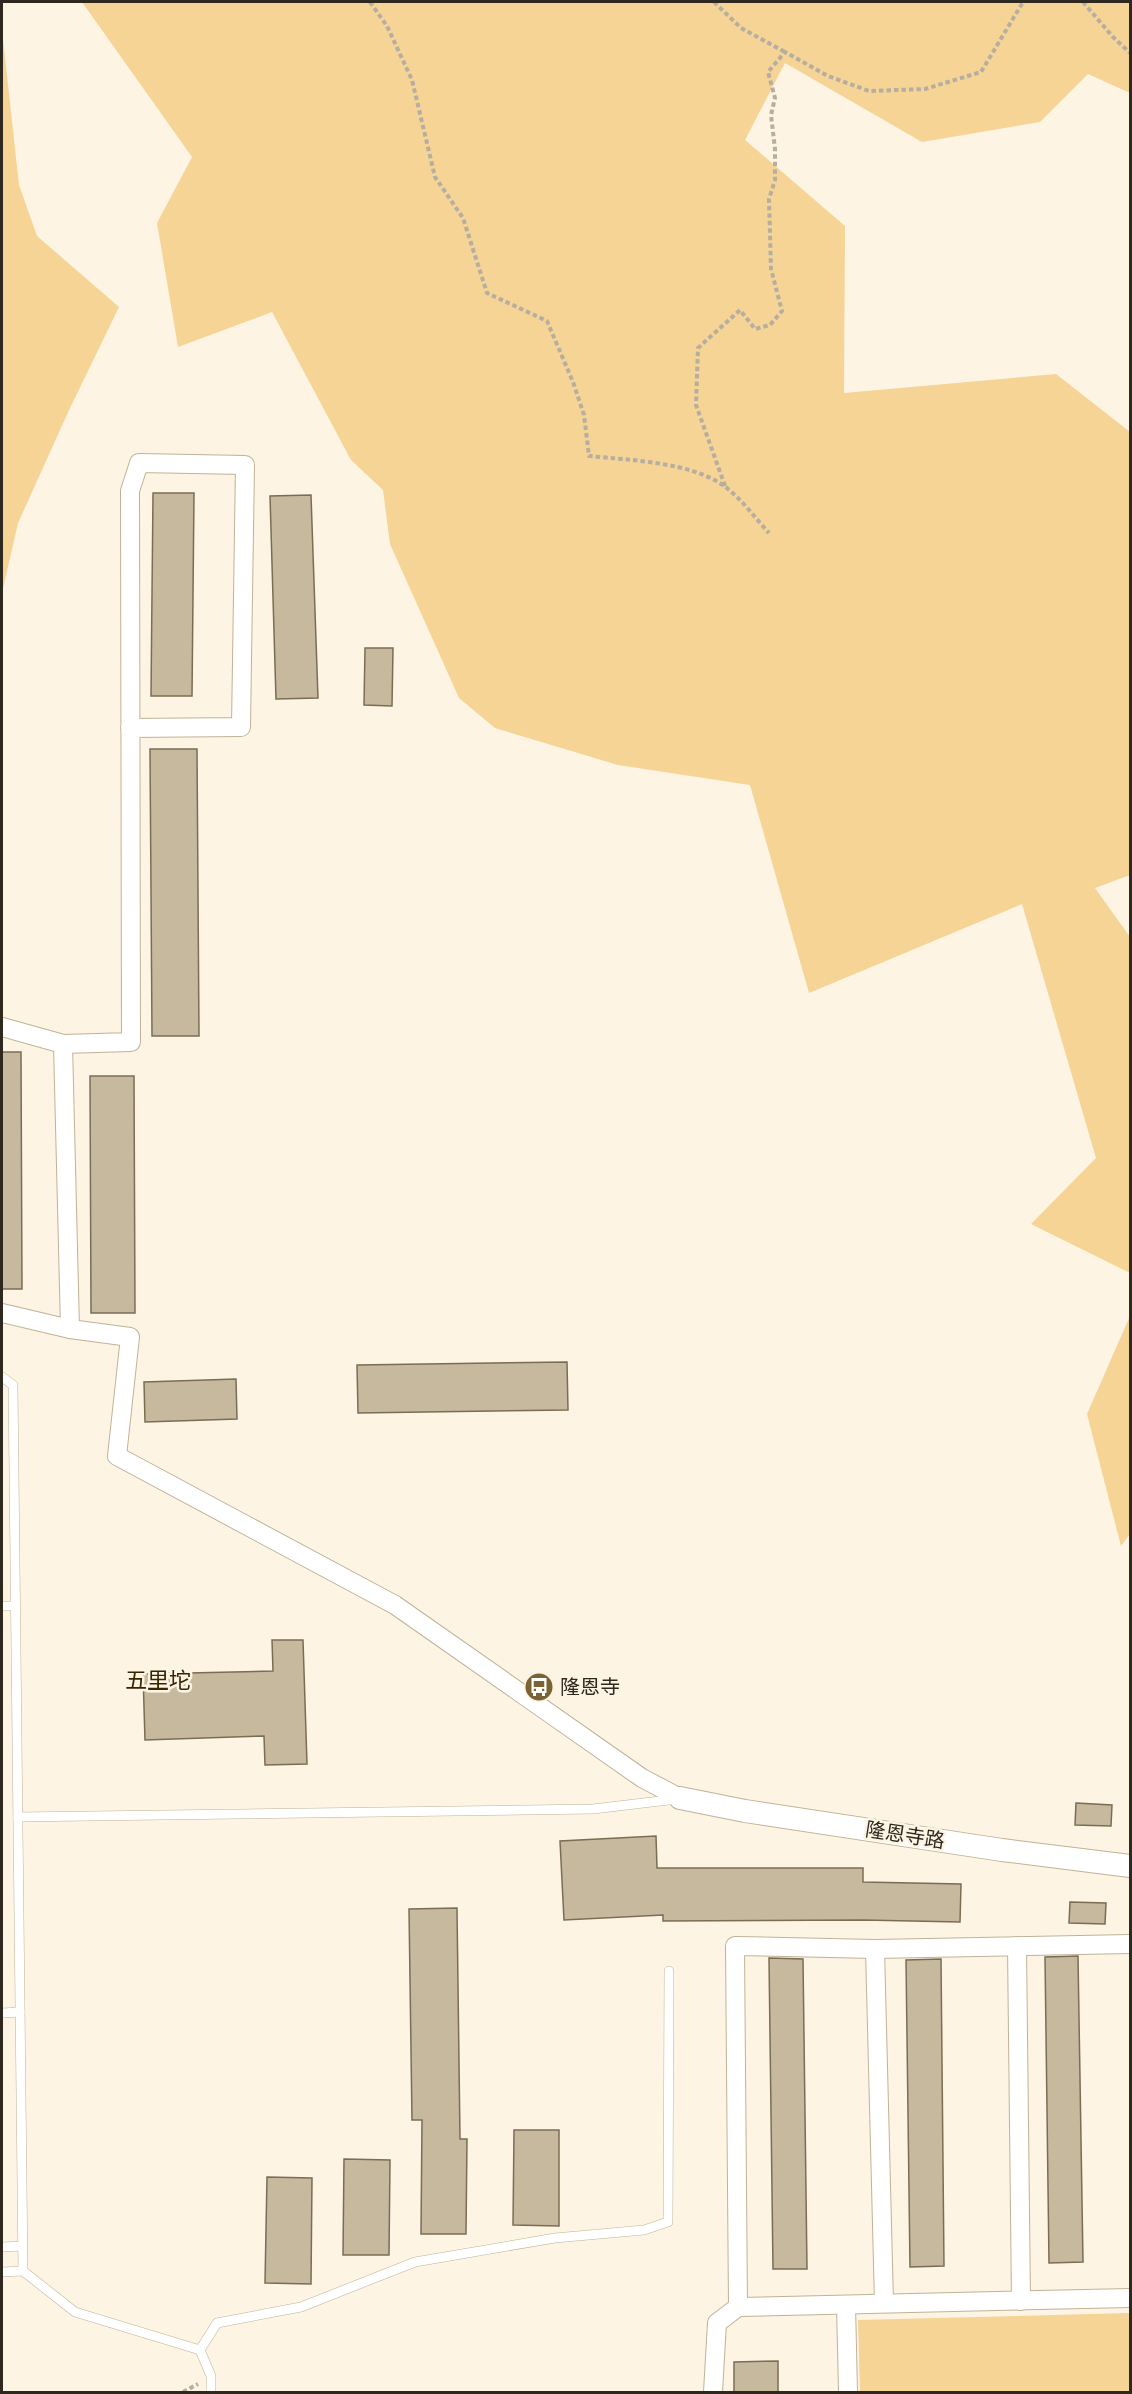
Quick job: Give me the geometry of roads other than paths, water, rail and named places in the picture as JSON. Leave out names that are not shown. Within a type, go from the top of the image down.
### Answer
[{"type":"street","points":[[2,1028],[63,1044],[131,1042],[130,728],[130,491],[139,463],[245,465],[241,727],[130,728]]},
{"type":"street","points":[[63,1044],[70,1329]]},
{"type":"street","points":[[2,1313],[70,1329],[130,1337],[117,1456],[395,1605],[642,1778],[680,1798]]},
{"type":"street","name":"隆恩寺路","points":[[680,1798],[711,1806],[768,1815],[1002,1850],[1131,1866]]},
{"type":"street","points":[[738,2307],[735,1946],[875,1949],[1131,1944]]},
{"type":"street","points":[[1017,1946],[1021,2301]]},
{"type":"street","points":[[875,1949],[884,2303]]},
{"type":"street","points":[[713,2392],[717,2323],[738,2307],[1131,2298]]},
{"type":"street","points":[[846,2305],[848,2392]]},
{"type":"lane","points":[[2,1377],[13,1385],[23,2271]]},
{"type":"lane","points":[[2,1606],[15,1606]]},
{"type":"lane","points":[[18,1817],[593,1809],[680,1798]]},
{"type":"lane","points":[[200,2350],[217,2324],[301,2307],[415,2262],[555,2238],[644,2230],[668,2222],[669,1971]]},
{"type":"lane","points":[[2,2013],[20,2012]]},
{"type":"lane","points":[[2,2247],[23,2246]]},
{"type":"lane","points":[[2,2272],[23,2271],[75,2312],[200,2350]]},
{"type":"lane","points":[[200,2350],[211,2376],[211,2392]]},
{"type":"place","name":"隆恩寺","points":[[539,1687]]},
{"type":"district","name":"五里坨","points":[[158,1680]]}]
